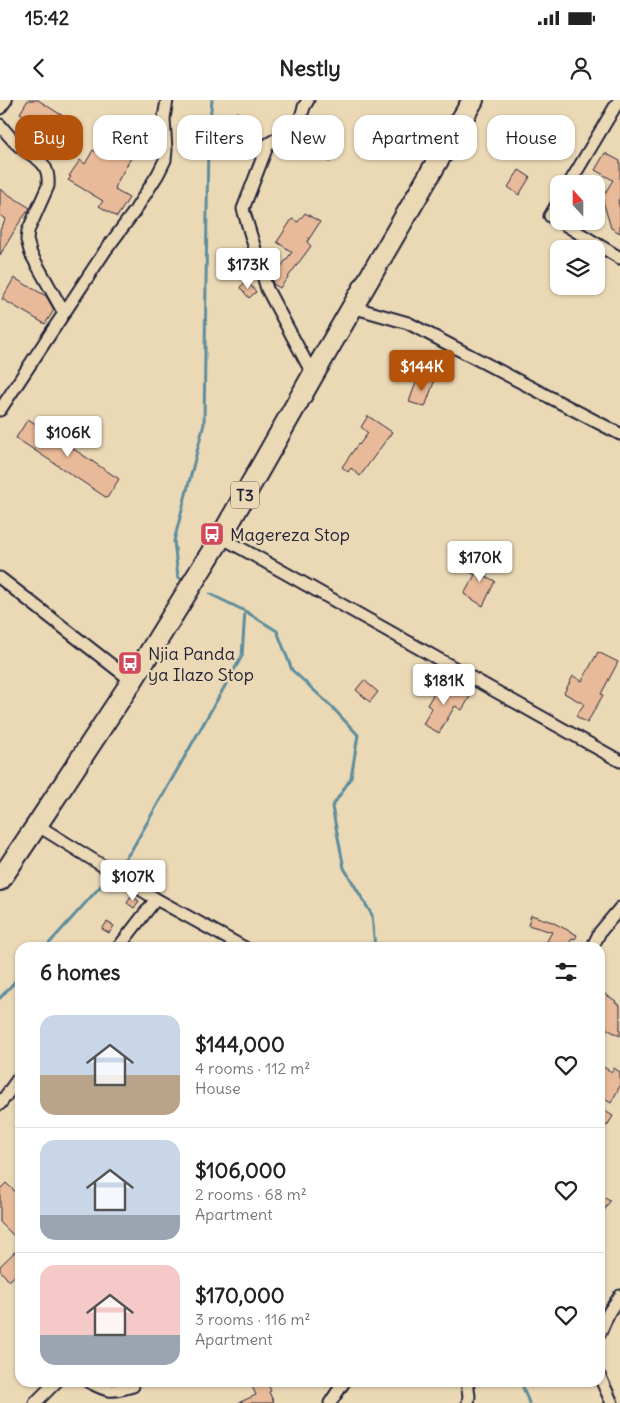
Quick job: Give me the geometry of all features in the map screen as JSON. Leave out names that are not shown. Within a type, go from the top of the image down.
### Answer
[{"type":"highway","name":"T3","points":[[0,880],[132,681],[221,537],[472,100]]},
{"type":"street","points":[[0,108],[6,100]]},
{"type":"street","points":[[0,410],[158,174],[165,160],[164,118],[167,100]]},
{"type":"street","points":[[308,100],[298,126],[268,144],[243,209],[267,289],[313,375]]},
{"type":"street","points":[[574,175],[620,100]]},
{"type":"street","points":[[0,124],[20,147],[41,162],[47,173],[48,186],[28,231],[27,240],[31,254],[64,312]]},
{"type":"street","points":[[574,230],[620,258]]},
{"type":"street","points":[[352,307],[408,323],[620,434]]},
{"type":"street","points":[[221,537],[620,761]]},
{"type":"street","points":[[0,578],[132,681]]},
{"type":"street","points":[[38,825],[156,900],[234,942]]},
{"type":"street","points":[[123,942],[156,900]]},
{"type":"street","points":[[595,942],[600,932],[620,908]]},
{"type":"street","points":[[0,1104],[15,1083]]},
{"type":"street","points":[[605,1321],[620,1296]]},
{"type":"street","points":[[34,1403],[51,1387]]},
{"type":"street","points":[[98,1387],[106,1391],[130,1387]]},
{"type":"street","points":[[330,1403],[341,1387]]},
{"type":"street","points":[[468,1387],[468,1403]]},
{"type":"street","points":[[605,1387],[612,1403]]},
{"type":"building","points":[[28,100],[38,100],[61,115],[23,115],[20,113]]},
{"type":"building","points":[[93,150],[93,160],[130,160],[115,186],[115,190],[129,198],[117,217],[99,206],[103,201],[68,180],[80,160],[85,164]]},
{"type":"building","points":[[605,153],[620,161],[620,197],[618,201],[620,233],[611,228],[605,208],[605,193],[613,180],[595,170]]},
{"type":"building","points":[[519,170],[530,177],[519,195],[508,187]]},
{"type":"building","points":[[0,189],[30,208],[0,255],[0,230],[6,219],[0,215]]},
{"type":"building","points":[[305,213],[320,222],[307,242],[311,246],[280,288],[273,284],[272,279],[292,252],[277,242],[292,219],[298,222]]},
{"type":"building","points":[[14,278],[46,296],[54,310],[45,324],[2,299]]},
{"type":"building","points":[[247,281],[256,292],[249,298],[240,287]]},
{"type":"building","points":[[418,377],[434,382],[425,407],[409,402]]},
{"type":"building","points":[[368,416],[392,432],[360,476],[351,468],[348,472],[342,467],[368,433],[361,427]]},
{"type":"building","points":[[28,419],[119,479],[107,498],[16,438]]},
{"type":"building","points":[[478,559],[490,566],[485,576],[495,581],[483,606],[464,594],[475,575],[470,572]]},
{"type":"building","points":[[598,652],[618,662],[601,694],[603,695],[587,723],[576,716],[584,704],[564,693],[573,676],[582,681]]},
{"type":"building","points":[[364,680],[378,692],[370,702],[356,690]]},
{"type":"building","points":[[441,681],[470,697],[462,710],[455,706],[439,733],[423,724],[432,708],[427,705]]},
{"type":"building","points":[[131,896],[139,901],[134,908],[127,903]]},
{"type":"building","points":[[531,915],[552,922],[577,935],[570,942],[546,942],[552,932],[528,925]]},
{"type":"building","points":[[107,922],[114,926],[109,933],[102,929]]},
{"type":"building","points":[[605,994],[620,1005],[620,1036],[605,1028]]},
{"type":"building","points":[[605,1068],[612,1072],[614,1068],[620,1072],[620,1086],[611,1103],[605,1099]]},
{"type":"building","points":[[605,1111],[613,1116],[607,1126],[605,1125]]},
{"type":"building","points":[[6,1183],[15,1191],[15,1237],[0,1222],[0,1189]]},
{"type":"building","points":[[605,1198],[610,1201],[605,1209]]},
{"type":"building","points":[[15,1252],[15,1276],[9,1281],[0,1270],[0,1266]]},
{"type":"building","points":[[252,1387],[269,1387],[271,1391],[269,1392],[274,1403],[238,1403],[256,1395]]},
{"type":"waterway","points":[[184,580],[178,577],[174,541],[204,424],[208,141],[212,100]]},
{"type":"waterway","points":[[119,866],[131,851],[242,656],[245,611],[210,594]]},
{"type":"waterway","points":[[245,611],[277,631],[292,670],[331,706],[358,735],[351,778],[332,807],[344,868],[372,915],[374,942]]},
{"type":"waterway","points":[[50,942],[107,879]]},
{"type":"waterway","points":[[0,998],[15,982]]},
{"type":"waterway","points":[[523,1387],[529,1403]]},
{"type":"place","name":"Magereza Stop","points":[[212,534]]},
{"type":"place","name":"Njia Panda ya Ilazo Stop","points":[[130,663]]}]
